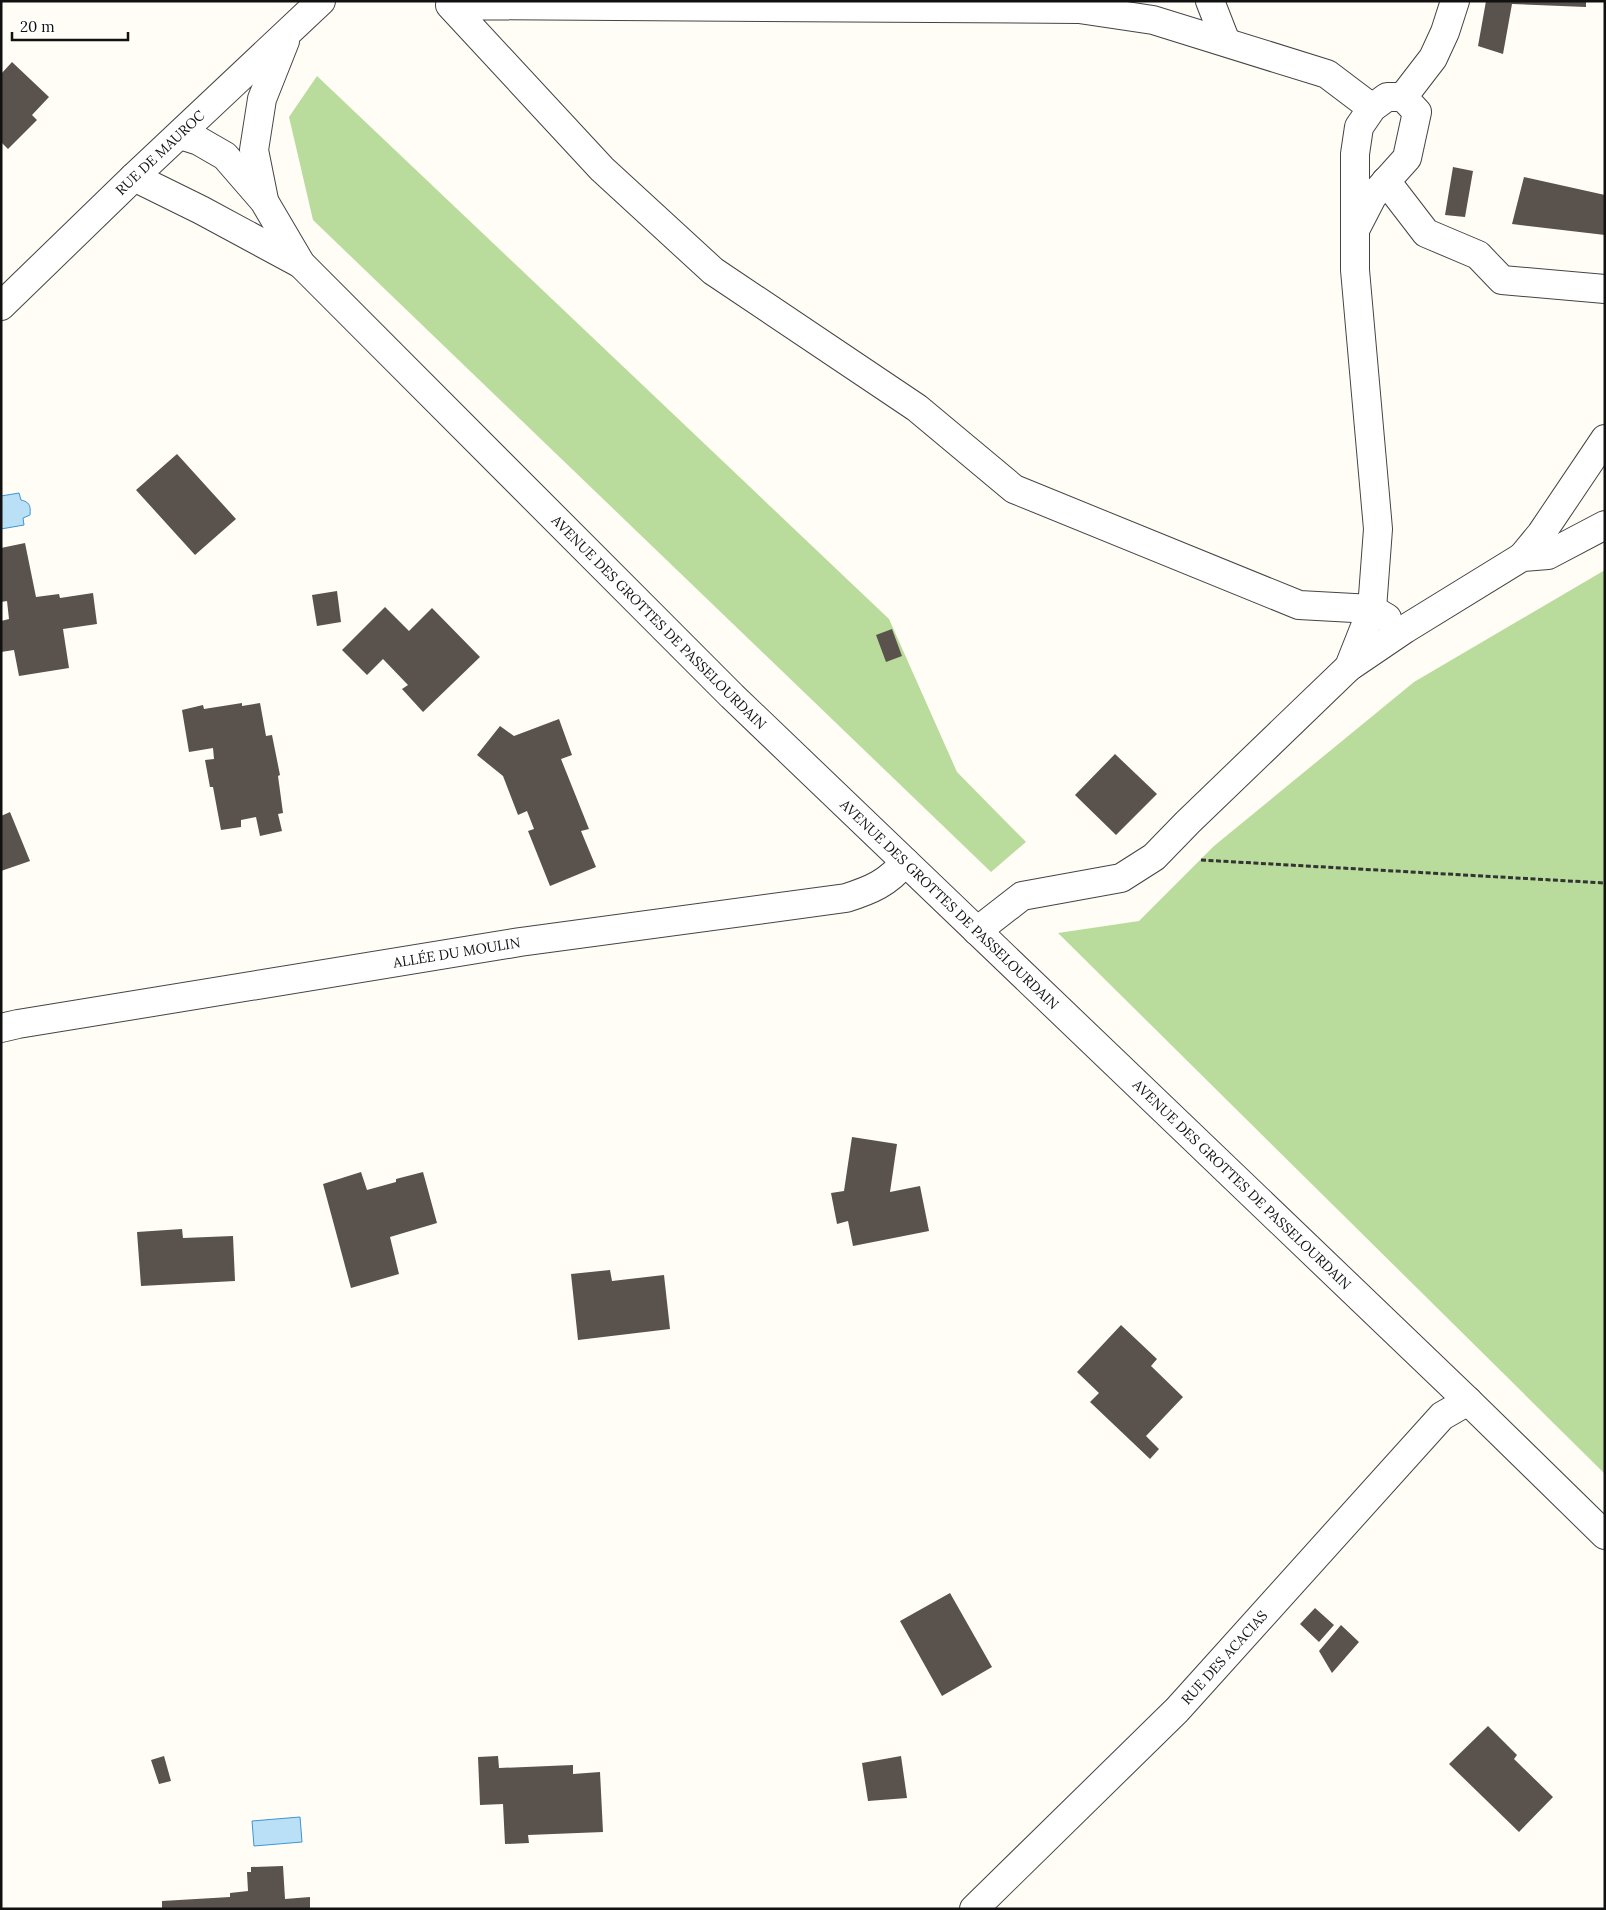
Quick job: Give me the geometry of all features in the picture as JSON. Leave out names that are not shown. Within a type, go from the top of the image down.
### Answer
[{"type":"street","name":"RUE DE MAUROC","points":[[1,306],[321,1]]},
{"type":"street","points":[[1210,1],[1226,42]]},
{"type":"street","points":[[1403,97],[1433,58],[1445,32],[1455,1]]},
{"type":"street","points":[[1372,108],[1326,74],[1153,20],[1079,9],[450,5],[602,169],[713,271],[918,408],[1014,489],[1299,605],[1372,609],[1405,629]]},
{"type":"street","name":"AVENUE DES GROTTES DE PASSELOURDAIN","points":[[264,201],[254,150],[255,141],[262,98],[288,33]]},
{"type":"street","points":[[1349,667],[1372,609],[1378,529],[1355,270],[1355,154],[1359,127],[1372,108],[1386,97],[1403,97],[1417,112],[1407,158],[1372,197],[1356,228]]},
{"type":"street","name":"AVENUE DES GROTTES DE PASSELOURDAIN","points":[[180,135],[199,141],[225,156],[264,201],[301,264],[725,689],[1468,1401],[1605,1535]]},
{"type":"street","name":"AVENUE DES GROTTES DE PASSELOURDAIN","points":[[134,178],[201,210],[301,264]]},
{"type":"street","points":[[1386,182],[1426,233],[1478,255],[1502,280],[1605,290]]},
{"type":"street","points":[[977,931],[1022,896],[1121,878],[1154,857],[1349,667],[1405,629],[1522,557],[1541,534],[1605,439]]},
{"type":"street","points":[[1522,557],[1548,555],[1605,525]]},
{"type":"street","name":"ALLÉE DU MOULIN","points":[[1,1028],[520,942],[846,898],[871,890],[895,875],[905,862]]},
{"type":"street","name":"RUE DES ACACIAS","points":[[974,1909],[1177,1710],[1442,1416],[1468,1401]]},
{"type":"path","points":[[1154,857],[1605,883]]},
{"type":"green space","points":[[317,76],[889,619],[957,772],[1026,842],[991,872],[313,220],[289,117]]},
{"type":"green space","points":[[1605,570],[1605,1474],[1058,933],[1139,921],[1214,846],[1414,682]]},
{"type":"water","points":[[19,493],[21,500],[29,504],[30,515],[23,518],[24,525],[1,529],[1,496]]},
{"type":"water","points":[[300,1817],[302,1842],[254,1846],[252,1821]]},
{"type":"building","points":[[1486,1],[1586,1],[1586,7],[1512,4],[1503,54],[1478,46]]},
{"type":"building","points":[[12,62],[49,97],[32,115],[37,120],[8,149],[1,142],[1,74]]},
{"type":"building","points":[[1453,167],[1473,171],[1465,217],[1445,215]]},
{"type":"building","points":[[1524,177],[1605,195],[1605,235],[1512,224]]},
{"type":"building","points":[[177,454],[236,519],[195,555],[136,490]]},
{"type":"building","points":[[25,543],[36,597],[59,594],[60,598],[93,593],[97,624],[63,629],[69,668],[19,676],[14,650],[1,652],[1,621],[9,619],[7,601],[1,602],[1,548]]},
{"type":"building","points":[[337,591],[341,622],[317,626],[312,595]]},
{"type":"building","points":[[385,607],[409,631],[432,608],[480,657],[423,712],[402,689],[408,685],[383,659],[367,675],[342,650]]},
{"type":"building","points":[[892,629],[902,656],[886,662],[876,635]]},
{"type":"building","points":[[242,703],[242,706],[260,703],[266,736],[272,735],[280,775],[278,776],[283,813],[278,814],[282,831],[260,836],[256,817],[241,820],[241,827],[221,830],[213,787],[210,787],[205,760],[214,759],[213,748],[189,752],[182,710],[203,705],[204,709]]},
{"type":"building","points":[[559,719],[572,755],[561,759],[589,829],[581,831],[596,867],[550,886],[528,831],[534,829],[527,811],[518,815],[503,776],[477,755],[500,726],[514,736]]},
{"type":"building","points":[[1115,754],[1157,794],[1116,835],[1075,795]]},
{"type":"building","points":[[10,812],[30,861],[1,871],[1,816]]},
{"type":"building","points":[[852,1137],[897,1144],[890,1192],[920,1186],[929,1231],[853,1246],[848,1221],[837,1224],[831,1193],[844,1191]]},
{"type":"building","points":[[361,1172],[367,1190],[396,1182],[396,1179],[423,1172],[437,1223],[390,1237],[399,1274],[351,1288],[323,1184]]},
{"type":"building","points":[[182,1229],[183,1238],[233,1236],[235,1281],[141,1286],[137,1232]]},
{"type":"building","points":[[610,1270],[612,1281],[664,1275],[670,1329],[578,1340],[571,1274]]},
{"type":"building","points":[[1121,1325],[1157,1359],[1151,1366],[1183,1397],[1146,1436],[1159,1449],[1150,1459],[1090,1402],[1099,1393],[1077,1372]]},
{"type":"building","points":[[950,1593],[992,1667],[942,1696],[900,1621]]},
{"type":"building","points":[[1315,1608],[1334,1625],[1319,1642],[1300,1624]]},
{"type":"building","points":[[1341,1625],[1359,1642],[1332,1673],[1319,1651]]},
{"type":"building","points":[[1488,1726],[1517,1755],[1514,1759],[1553,1797],[1519,1832],[1449,1764]]},
{"type":"building","points":[[164,1756],[171,1781],[159,1784],[151,1760]]},
{"type":"building","points":[[498,1756],[499,1768],[573,1765],[573,1774],[600,1772],[603,1832],[528,1835],[529,1843],[505,1844],[503,1804],[480,1805],[478,1757]]},
{"type":"building","points":[[901,1756],[907,1798],[868,1801],[862,1763]]},
{"type":"building","points":[[283,1866],[285,1899],[310,1897],[310,1909],[162,1909],[162,1901],[230,1897],[230,1893],[248,1891],[247,1872],[251,1872],[251,1867]]}]
